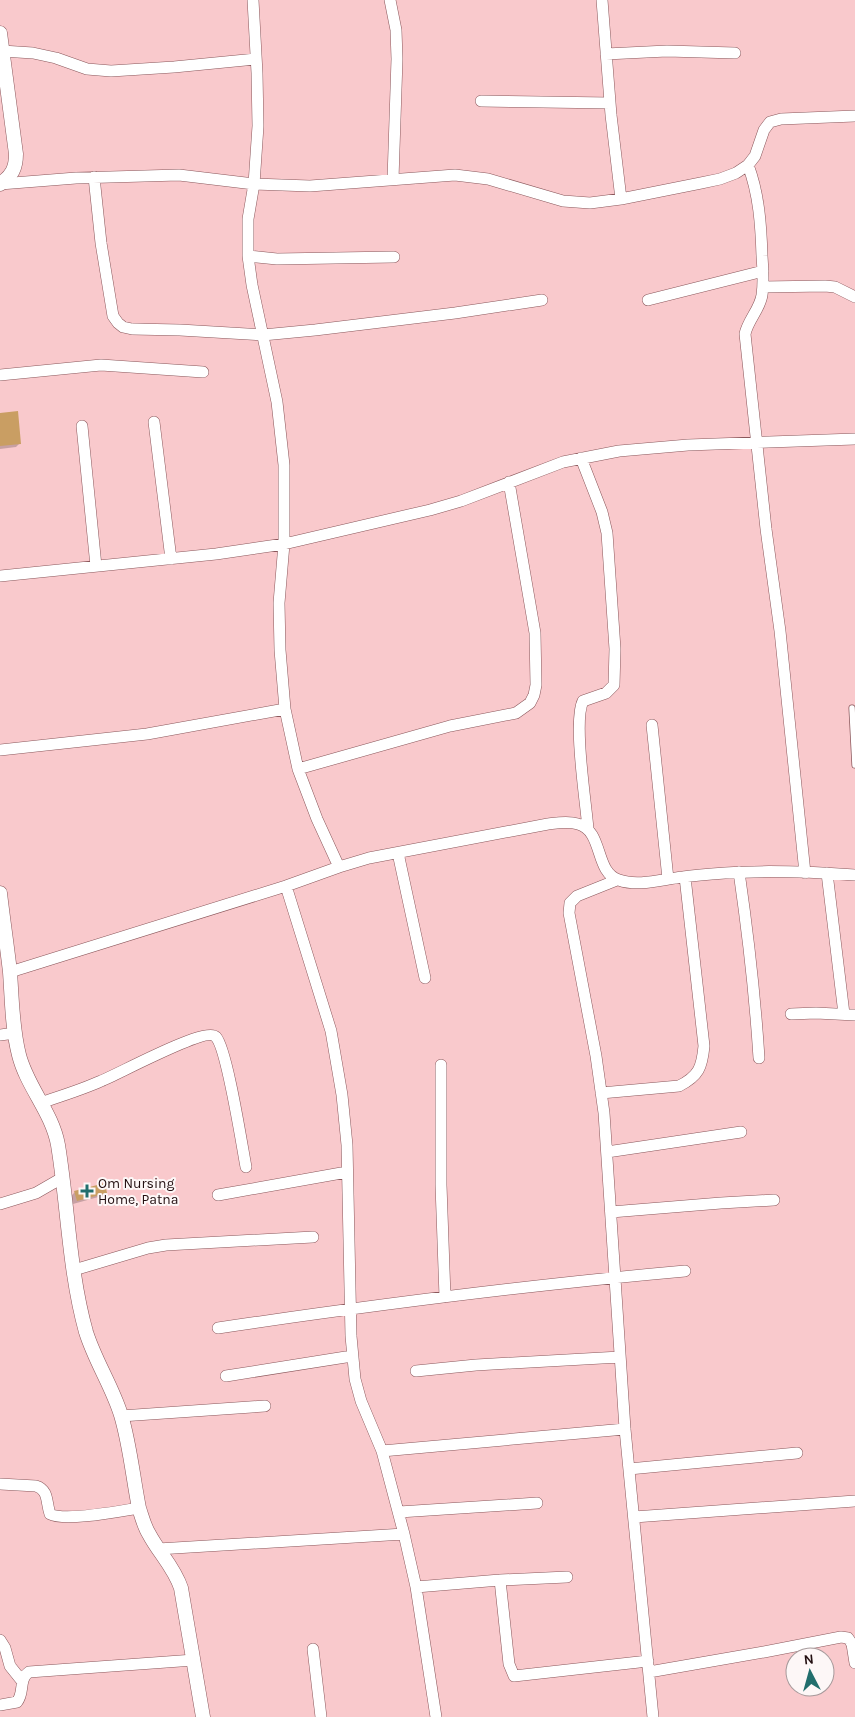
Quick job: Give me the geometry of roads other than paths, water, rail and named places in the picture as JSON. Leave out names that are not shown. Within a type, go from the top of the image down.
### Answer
[{"type":"street","points":[[253,0],[258,126],[254,184],[248,219],[248,256],[277,402],[281,436],[285,492],[280,650],[285,709],[298,769],[317,819],[339,867]]},
{"type":"street","points":[[390,0],[396,30],[397,59],[393,179]]},
{"type":"street","points":[[602,0],[610,103],[621,199]]},
{"type":"street","points":[[0,33],[16,162],[11,175],[0,184]]},
{"type":"street","points":[[2,51],[33,53],[56,58],[87,69],[110,71],[256,59]]},
{"type":"street","points":[[606,54],[667,51],[735,53]]},
{"type":"street","points":[[481,101],[610,103]]},
{"type":"street","points":[[0,184],[94,177],[179,175],[254,184],[310,186],[393,179],[474,176],[550,198],[576,203],[590,203],[621,199],[720,179],[736,173],[748,165],[754,156],[764,130],[770,122],[799,117],[855,116]]},
{"type":"street","points":[[748,165],[755,182],[758,202],[763,287],[759,304],[745,334],[806,873]]},
{"type":"street","points":[[94,177],[101,243],[113,316],[124,328],[263,335],[455,313],[542,300]]},
{"type":"street","points":[[248,256],[297,259],[394,257]]},
{"type":"street","points":[[648,300],[762,271]]},
{"type":"street","points":[[763,287],[835,287],[855,297]]},
{"type":"street","points":[[0,375],[101,365],[203,372]]},
{"type":"street","points":[[154,422],[171,559]]},
{"type":"street","points":[[82,426],[96,566]]},
{"type":"street","points":[[0,576],[171,559],[284,544],[430,510],[461,501],[554,465],[619,451],[757,441],[855,439]]},
{"type":"street","points":[[582,458],[602,512],[607,534],[615,649],[614,685],[611,690],[583,701],[580,708],[580,742],[588,829],[596,842],[607,873],[617,880],[627,882],[770,871],[855,875]]},
{"type":"street","points":[[298,769],[450,726],[516,713],[530,703],[536,685],[535,633],[509,482]]},
{"type":"street","points":[[0,750],[147,734],[285,709]]},
{"type":"street","points":[[652,725],[668,879]]},
{"type":"street","points":[[10,972],[286,886],[369,858],[548,824],[579,824],[588,829]]},
{"type":"street","points":[[398,853],[425,978]]},
{"type":"street","points":[[739,872],[755,996],[759,1058]]},
{"type":"street","points":[[791,1014],[850,1014],[827,873]]},
{"type":"street","points":[[601,1093],[679,1086],[690,1080],[699,1069],[704,1046],[685,877]]},
{"type":"street","points":[[617,880],[577,896],[570,903],[569,913],[596,1056],[601,1093],[607,1152],[625,1429],[653,1717]]},
{"type":"street","points":[[286,886],[331,1031],[342,1095],[347,1172],[352,1356],[355,1379],[361,1401],[382,1450],[399,1512],[416,1587],[436,1717]]},
{"type":"street","points":[[0,893],[19,1055],[25,1074],[48,1115],[58,1144],[74,1270],[86,1332],[121,1416],[139,1508],[149,1534],[174,1571],[181,1588],[204,1717]]},
{"type":"street","points":[[0,1035],[15,1033]]},
{"type":"street","points":[[40,1102],[80,1090],[163,1052],[200,1037],[212,1035],[216,1037],[220,1045],[225,1062],[246,1167]]},
{"type":"street","points":[[441,1065],[441,1185],[444,1297]]},
{"type":"street","points":[[607,1152],[741,1132]]},
{"type":"street","points":[[218,1194],[347,1172]]},
{"type":"street","points":[[0,1204],[36,1193],[62,1178]]},
{"type":"street","points":[[611,1212],[774,1200]]},
{"type":"street","points":[[74,1270],[148,1248],[166,1245],[313,1238]]},
{"type":"street","points":[[218,1328],[351,1308],[615,1277],[684,1271]]},
{"type":"street","points":[[226,1376],[352,1356]]},
{"type":"street","points":[[416,1371],[503,1363],[620,1357]]},
{"type":"street","points":[[121,1416],[265,1406]]},
{"type":"street","points":[[382,1450],[625,1429]]},
{"type":"street","points":[[629,1469],[797,1453]]},
{"type":"street","points":[[0,1484],[42,1488],[50,1514],[54,1516],[77,1516],[139,1508]]},
{"type":"street","points":[[634,1517],[855,1501]]},
{"type":"street","points":[[399,1512],[537,1503]]},
{"type":"street","points":[[158,1548],[404,1534]]},
{"type":"street","points":[[416,1587],[567,1577]]},
{"type":"street","points":[[500,1580],[509,1664],[514,1676],[648,1666],[764,1652],[841,1637],[848,1638],[852,1644],[855,1663]]},
{"type":"street","points":[[0,1640],[5,1648],[10,1666],[22,1681]]},
{"type":"street","points":[[313,1649],[321,1717]]},
{"type":"street","points":[[0,1705],[17,1702],[20,1697],[24,1675],[29,1672],[194,1660]]},
{"type":"lane","points":[[852,708],[855,765]]},
{"type":"place","name":"Om Nursing Home, Patna","points":[[87,1191]]}]
